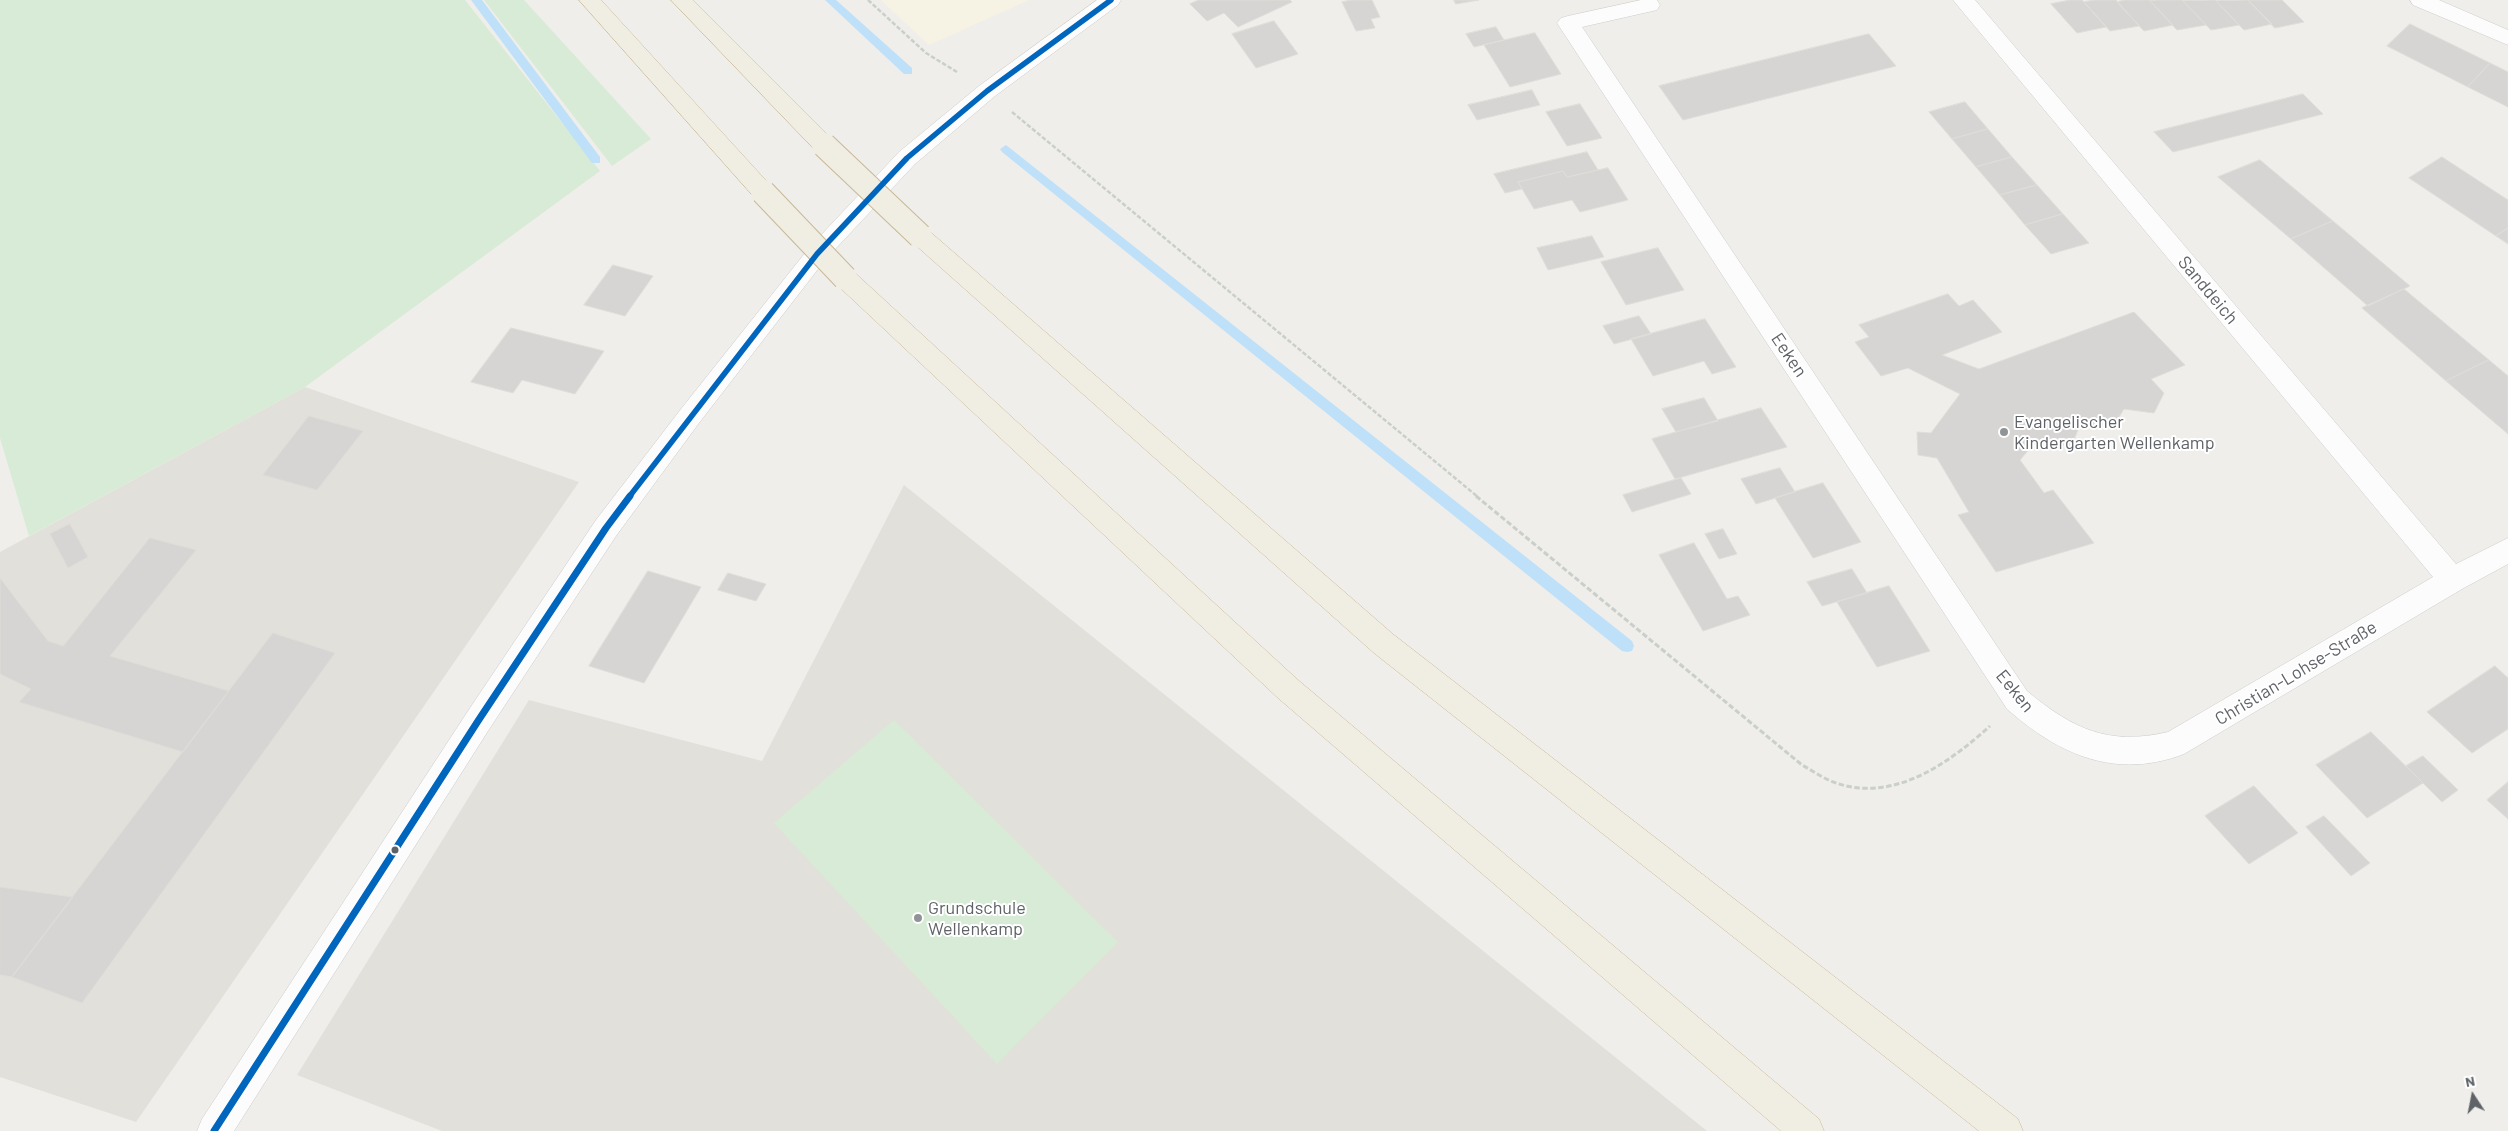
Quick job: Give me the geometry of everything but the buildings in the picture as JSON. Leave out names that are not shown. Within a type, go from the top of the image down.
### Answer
[{"type":"highway","points":[[589,0],[763,192],[845,278],[1288,689],[1807,1131]]},
{"type":"highway","points":[[681,0],[824,145],[920,236],[1384,644],[2006,1131]]},
{"type":"street","points":[[214,1131],[478,721],[606,528],[690,416],[817,254],[907,158],[987,91],[1112,0]]},
{"type":"street","name":"Sanddeich","points":[[1963,0],[2452,580]]},
{"type":"street","points":[[2420,0],[2508,38]]},
{"type":"street","name":"Eeken","points":[[1650,5],[1568,23],[2018,700],[2049,726],[2072,740]]},
{"type":"street","name":"Christian-Lohse-Straße","points":[[2072,740],[2095,748],[2117,752],[2141,752],[2174,744],[2452,580],[2508,550]]},
{"type":"path","points":[[868,0],[926,53],[987,91],[1802,765],[1839,784],[1894,787],[1924,776],[1979,736],[2018,700]]},
{"type":"shaded area","points":[[881,0],[1029,0],[929,45]]},
{"type":"shaded area","points":[[305,387],[579,482],[136,1122],[0,1077],[0,552]]},
{"type":"shaded area","name":"Grundschule Wellenkamp","points":[[904,485],[1707,1131],[442,1131],[297,1075],[529,700],[762,761]]},
{"type":"green space","points":[[0,0],[465,0],[600,171],[305,387],[29,536],[0,438]]},
{"type":"green space","points":[[484,0],[524,0],[651,139],[612,166]]},
{"type":"green space","points":[[894,720],[1118,942],[997,1064],[774,823]]},
{"type":"waterway","points":[[476,0],[596,160]]},
{"type":"waterway","points":[[830,0],[908,71]]},
{"type":"waterway","points":[[1006,149],[1627,646]]},
{"type":"transit line","points":[[214,1131],[478,721],[606,528],[690,416],[817,254],[907,158],[987,91],[1111,0]]},
{"type":"place","name":"Evangelischer Kindergarten Wellenkamp","points":[[2004,432]]},
{"type":"place","name":"Grundschule Wellenkamp","points":[[918,918]]}]
